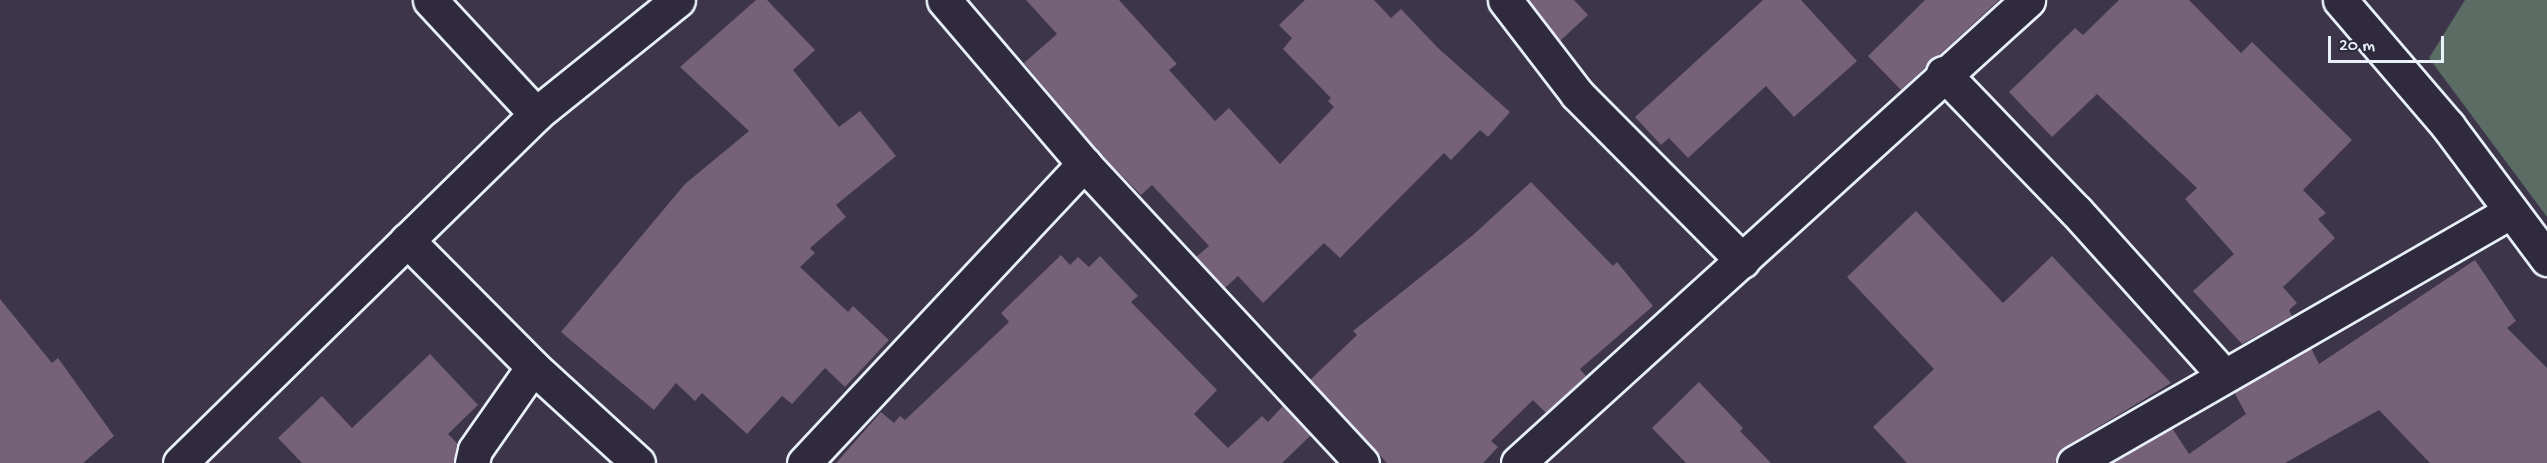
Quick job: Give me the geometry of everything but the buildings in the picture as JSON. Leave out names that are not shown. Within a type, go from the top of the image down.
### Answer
[{"type":"street","points":[[430,0],[536,114]]},
{"type":"street","points":[[180,463],[536,114],[678,0]]},
{"type":"street","points":[[944,0],[1084,164],[1362,463]]},
{"type":"street","points":[[1505,0],[1577,94],[1743,261]]},
{"type":"street","points":[[1518,463],[1743,261],[1943,73],[2028,0]]},
{"type":"street","points":[[2340,0],[2448,126],[2547,259]]},
{"type":"street","points":[[1943,73],[2076,211],[2223,374]]},
{"type":"street","points":[[804,463],[1084,164]]},
{"type":"street","points":[[2074,463],[2223,374],[2510,212]]},
{"type":"street","points":[[407,240],[533,367],[638,463]]},
{"type":"street","points":[[472,463],[475,450],[533,367]]},
{"type":"green space","points":[[2465,0],[2547,0],[2547,217],[2429,58]]}]
